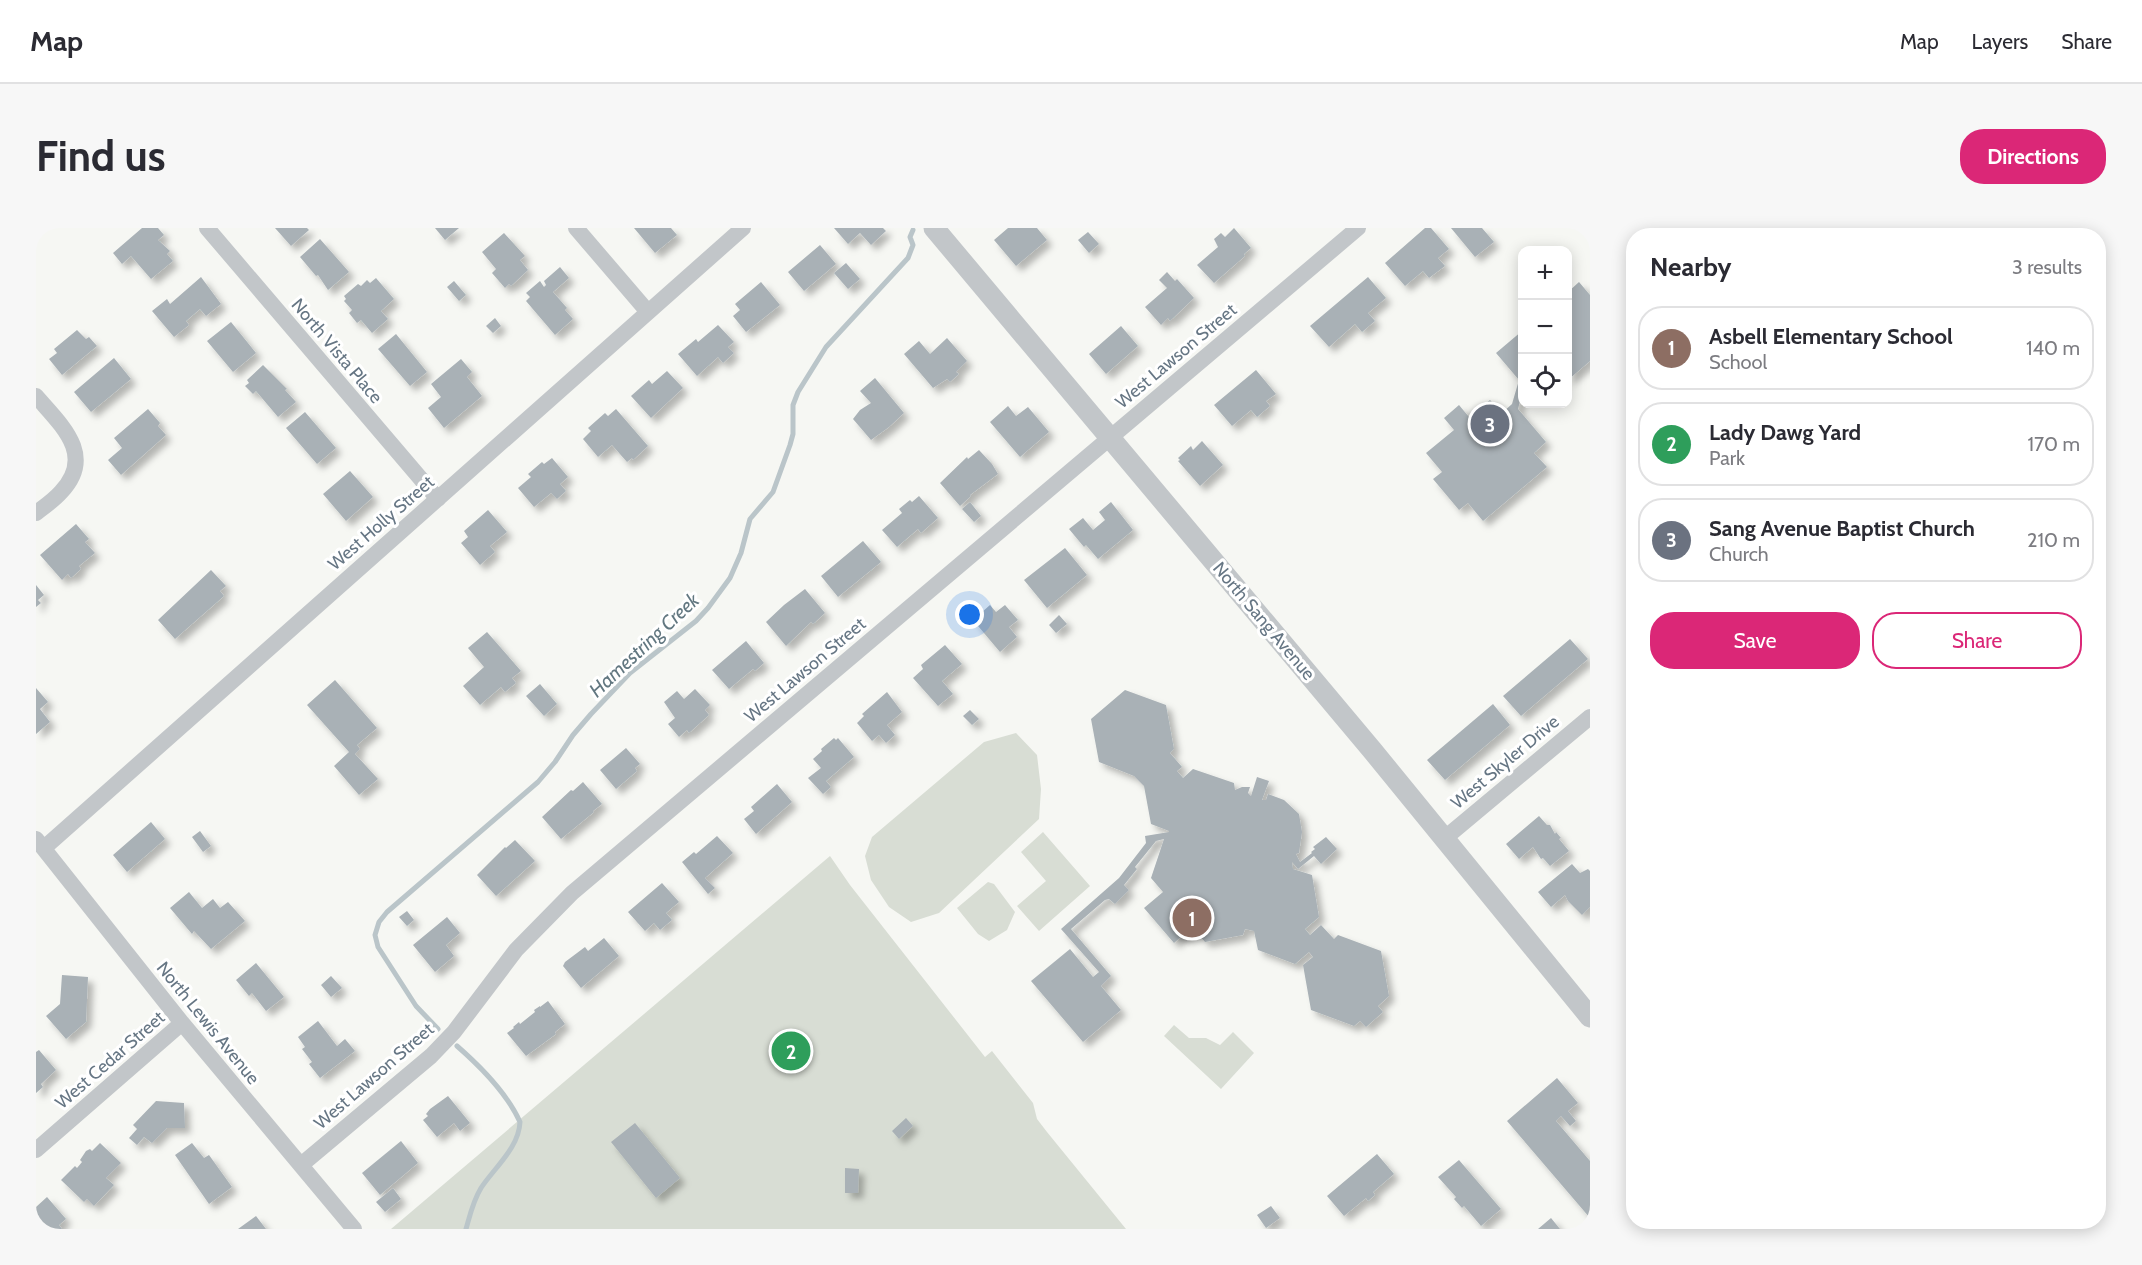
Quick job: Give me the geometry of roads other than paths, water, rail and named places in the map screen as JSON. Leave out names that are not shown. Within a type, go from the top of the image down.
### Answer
[{"type":"street","name":"North Vista Place","points":[[207,228],[438,499]]},
{"type":"street","points":[[576,228],[648,312]]},
{"type":"street","name":"West Holly Street","points":[[40,843],[438,499],[743,228]]},
{"type":"street","name":"North Sang Avenue","points":[[934,228],[1445,838],[1590,1017]]},
{"type":"street","name":"West Lawson Street","points":[[301,1165],[431,1056],[454,1032],[516,950],[572,893],[1358,228]]},
{"type":"street","points":[[36,396],[67,432],[75,449],[76,466],[70,481],[60,493],[36,513]]},
{"type":"street","name":"West Skyler Drive","points":[[1445,838],[1590,717]]},
{"type":"street","name":"North Lewis Avenue","points":[[40,843],[182,1023],[354,1229]]},
{"type":"street","name":"West Cedar Street","points":[[36,1150],[182,1023]]},
{"type":"waterway","name":"Hamestring Creek","points":[[438,1029],[416,1006],[378,947],[375,935],[379,922],[387,912],[538,782],[573,735],[630,673],[696,621],[708,608],[730,578],[741,553],[750,519],[773,492],[793,434],[793,405],[798,392],[826,347],[908,258],[913,245],[910,237],[913,230]]},
{"type":"waterway","name":"Hamestring Creek","points":[[457,1046],[493,1081],[515,1111],[520,1122],[519,1131],[511,1149],[478,1193],[466,1229]]},
{"type":"place","name":"Sang Avenue Baptist Church","points":[[1490,424]]},
{"type":"place","name":"Asbell Elementary School","points":[[1192,918]]},
{"type":"place","name":"Lady Dawg Yard","points":[[791,1051]]}]
